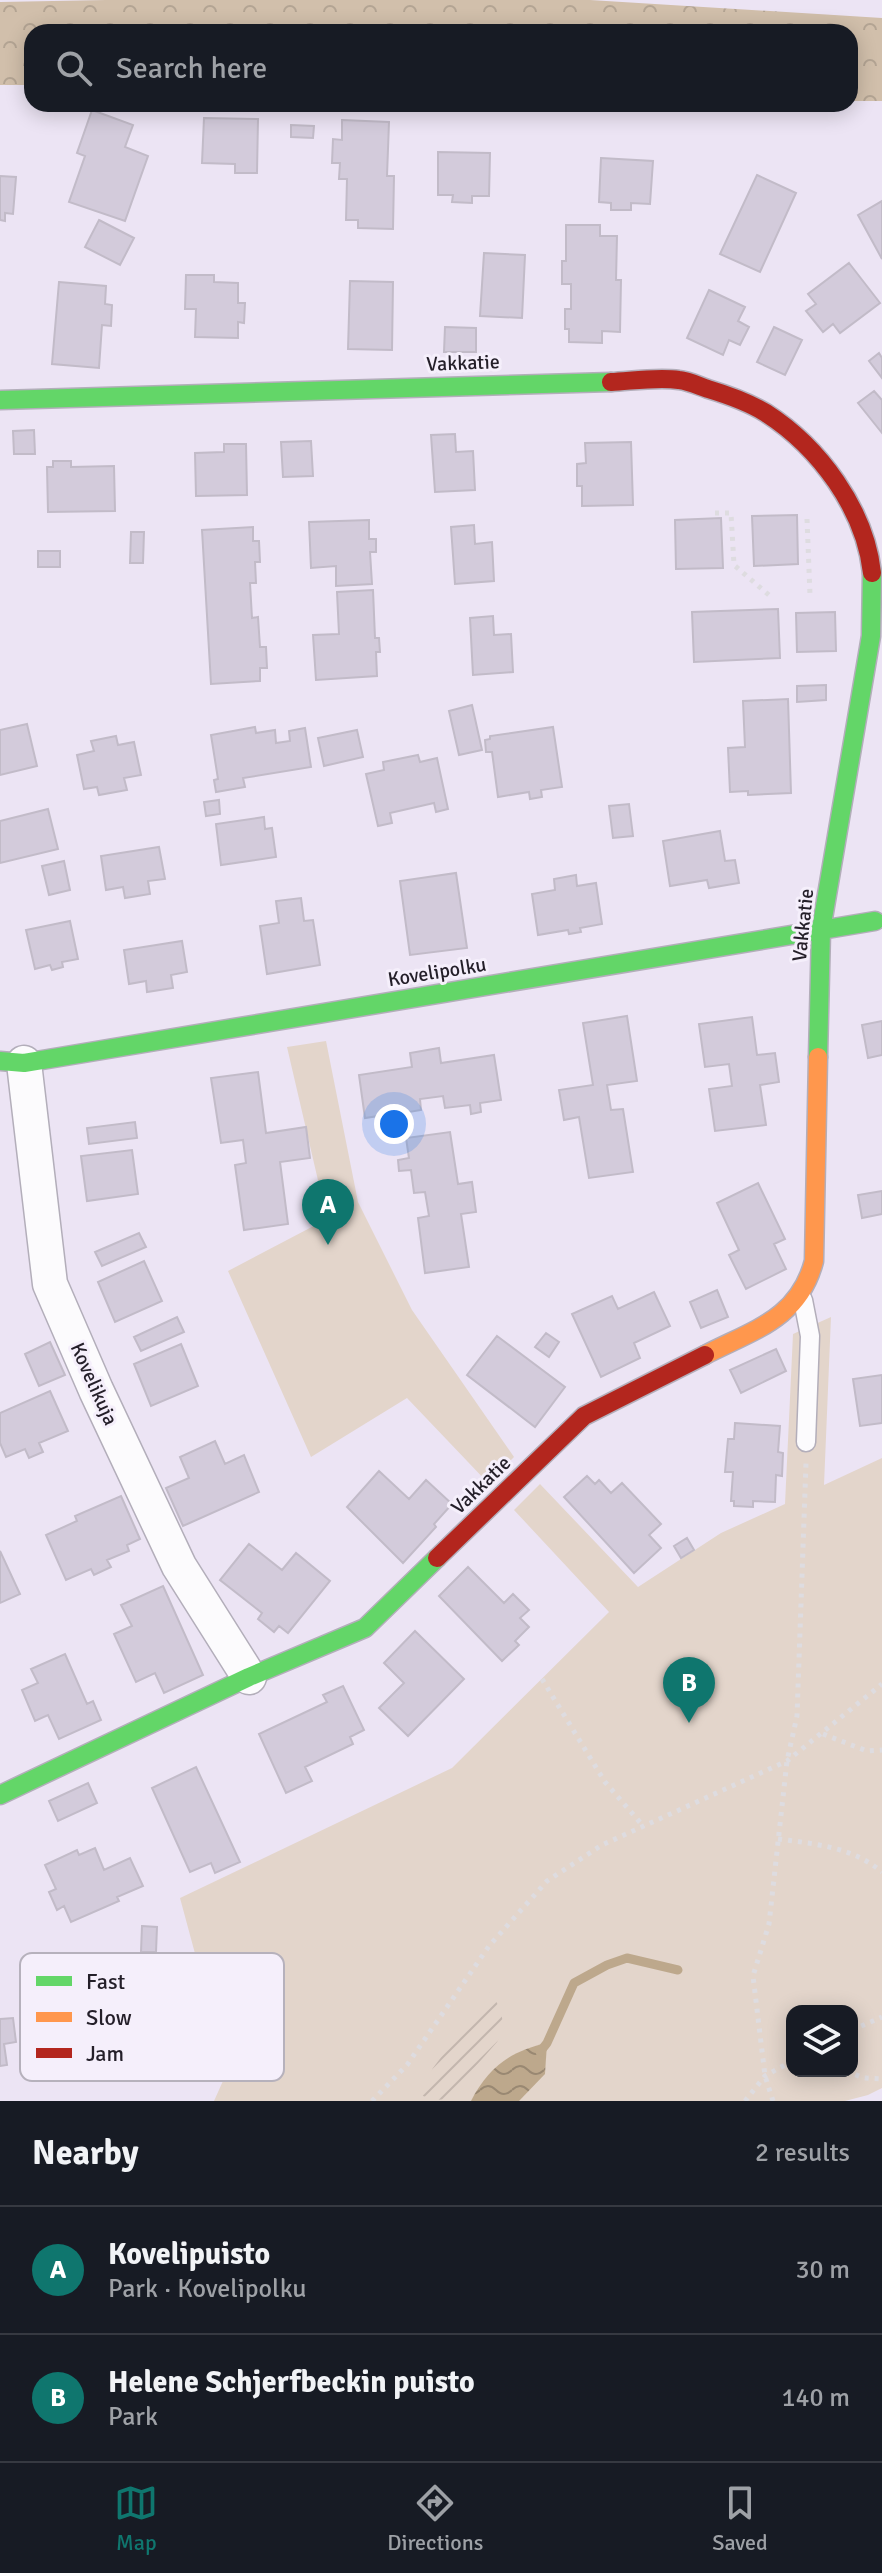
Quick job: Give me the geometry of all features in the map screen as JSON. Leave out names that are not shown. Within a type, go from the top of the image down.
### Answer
[{"type":"street","name":"Vakkatie","points":[[0,400],[679,380],[723,393],[765,413],[805,446],[831,477],[865,536],[874,594],[871,636],[821,930],[814,1261],[802,1297],[766,1324],[584,1416],[365,1628],[249,1677],[0,1795]]},
{"type":"street","name":"Kovelipolku","points":[[12,1062],[878,921]]},
{"type":"street","name":"Kovelikuja","points":[[12,1062],[50,1284],[179,1566],[249,1677]]},
{"type":"lane","points":[[802,1297],[810,1336],[806,1442]]},
{"type":"path","points":[[715,513],[731,513],[734,565],[770,596]]},
{"type":"path","points":[[807,519],[810,595]]},
{"type":"path","points":[[773,2101],[765,2076],[753,1976],[769,1924],[787,1761],[797,1716],[806,1442]]},
{"type":"path","points":[[542,1679],[605,1782],[644,1827]]},
{"type":"path","points":[[372,2101],[407,2065],[489,1946],[547,1881],[602,1845],[787,1761],[882,1684]]},
{"type":"path","points":[[823,1734],[867,1751],[882,1750]]},
{"type":"path","points":[[778,1839],[831,1846],[865,1858],[882,1872]]},
{"type":"path","points":[[858,2027],[882,2017]]},
{"type":"path","points":[[745,2101],[765,2076],[786,2064]]},
{"type":"path","points":[[858,2076],[882,2079]]},
{"type":"green space","points":[[590,0],[882,18],[882,101],[858,101],[858,24],[24,24],[24,85],[0,85],[0,2]]},
{"type":"shaded area","points":[[326,1041],[358,1202],[412,1310],[514,1457],[488,1483],[407,1398],[311,1457],[228,1271],[327,1219],[287,1047]]},
{"type":"shaded area","points":[[831,1317],[824,1485],[882,1458],[882,2088],[845,2101],[214,2101],[223,2081],[284,2081],[284,1953],[195,1953],[180,1898],[452,1768],[609,1612],[514,1510],[540,1484],[638,1587],[721,1533],[785,1504],[793,1334]]},
{"type":"shaded area","points":[[490,1992],[502,2016],[497,2042],[447,2099],[423,2096],[421,2089],[433,2068]]},
{"type":"water","points":[[547,2043],[545,2074],[519,2101],[471,2101],[493,2070],[511,2056]]},
{"type":"building","points":[[91,112],[133,125],[125,147],[148,156],[125,221],[69,202],[85,156],[77,153]]},
{"type":"building","points":[[204,118],[258,119],[257,173],[235,173],[235,164],[202,163]]},
{"type":"building","points":[[342,120],[389,122],[387,176],[394,176],[393,229],[358,228],[358,220],[346,220],[347,179],[339,179],[340,163],[332,163],[333,139],[342,140]]},
{"type":"building","points":[[291,125],[314,126],[313,138],[291,137]]},
{"type":"building","points":[[438,152],[490,153],[489,196],[472,196],[472,203],[452,202],[453,195],[438,195]]},
{"type":"building","points":[[601,158],[653,161],[650,204],[631,203],[631,210],[611,210],[611,203],[599,202]]},
{"type":"building","points":[[757,175],[796,193],[760,272],[720,254]]},
{"type":"building","points":[[0,176],[16,177],[13,214],[5,213],[5,221],[0,220]]},
{"type":"building","points":[[882,201],[882,259],[858,215]]},
{"type":"building","points":[[99,220],[134,238],[120,265],[85,247]]},
{"type":"building","points":[[566,225],[600,225],[600,236],[617,236],[616,280],[621,280],[620,332],[602,331],[602,343],[569,342],[569,329],[565,329],[565,309],[571,309],[571,284],[562,284],[562,261],[566,261]]},
{"type":"building","points":[[484,253],[525,255],[522,318],[480,316]]},
{"type":"building","points":[[849,263],[880,303],[840,333],[833,324],[823,332],[806,311],[816,304],[808,294]]},
{"type":"building","points":[[186,275],[214,275],[214,282],[238,283],[238,303],[245,303],[244,323],[238,322],[238,338],[195,337],[196,309],[185,309]]},
{"type":"building","points":[[350,281],[393,282],[392,350],[348,349]]},
{"type":"building","points":[[59,282],[106,286],[105,304],[112,305],[111,326],[102,325],[99,368],[52,364]]},
{"type":"building","points":[[709,290],[745,307],[738,321],[749,327],[740,345],[729,340],[723,355],[687,338]]},
{"type":"building","points":[[445,327],[476,328],[476,352],[444,352]]},
{"type":"building","points":[[774,327],[802,340],[785,375],[757,362]]},
{"type":"building","points":[[879,353],[882,358],[882,378],[869,361]]},
{"type":"building","points":[[874,391],[882,400],[882,433],[858,403]]},
{"type":"building","points":[[34,430],[35,454],[14,454],[13,431]]},
{"type":"building","points":[[455,434],[456,452],[473,451],[475,490],[435,492],[431,435]]},
{"type":"building","points":[[311,441],[313,476],[283,477],[281,442]]},
{"type":"building","points":[[631,442],[633,505],[582,506],[582,486],[577,486],[577,464],[586,463],[585,443]]},
{"type":"building","points":[[224,444],[246,444],[247,495],[196,496],[195,453],[224,452]]},
{"type":"building","points":[[53,461],[71,461],[71,467],[114,466],[115,511],[48,512],[47,467],[53,467]]},
{"type":"building","points":[[797,515],[798,564],[754,566],[752,516]]},
{"type":"building","points":[[721,518],[723,568],[676,569],[675,520]]},
{"type":"building","points":[[369,520],[369,539],[376,539],[376,552],[370,552],[372,584],[336,586],[336,566],[311,568],[309,522]]},
{"type":"building","points":[[474,525],[475,544],[492,542],[494,581],[455,584],[451,527]]},
{"type":"building","points":[[253,527],[253,541],[259,541],[260,562],[255,562],[256,583],[250,583],[252,618],[258,617],[260,647],[266,647],[267,668],[260,668],[260,681],[211,684],[202,530]]},
{"type":"building","points":[[131,532],[144,532],[143,563],[130,563]]},
{"type":"building","points":[[38,551],[60,551],[60,567],[38,567]]},
{"type":"building","points":[[373,590],[375,638],[379,638],[380,652],[376,652],[377,676],[316,680],[313,635],[339,634],[337,592]]},
{"type":"building","points":[[778,609],[780,658],[694,662],[692,612]]},
{"type":"building","points":[[835,612],[836,651],[797,652],[796,613]]},
{"type":"building","points":[[493,616],[494,635],[511,634],[513,672],[473,675],[470,618]]},
{"type":"building","points":[[826,685],[826,700],[797,702],[797,686]]},
{"type":"building","points":[[788,699],[791,793],[748,795],[748,791],[730,792],[728,748],[745,747],[743,701]]},
{"type":"building","points":[[472,705],[482,750],[459,755],[449,711]]},
{"type":"building","points":[[27,724],[37,766],[0,775],[0,730]]},
{"type":"building","points":[[255,727],[256,733],[275,730],[276,743],[290,741],[289,731],[305,728],[311,767],[243,778],[245,787],[216,792],[214,780],[218,779],[211,735]]},
{"type":"building","points":[[553,727],[562,787],[541,790],[542,797],[530,799],[529,792],[498,797],[492,752],[486,752],[485,740],[490,736]]},
{"type":"building","points":[[357,730],[363,757],[324,766],[318,738]]},
{"type":"building","points":[[116,736],[118,745],[134,742],[141,775],[124,778],[127,790],[99,795],[97,787],[84,789],[77,755],[94,751],[91,741]]},
{"type":"building","points":[[418,755],[420,762],[437,758],[448,809],[436,812],[434,803],[390,813],[392,823],[378,826],[366,774],[384,770],[383,762]]},
{"type":"building","points":[[219,800],[220,814],[206,816],[204,802]]},
{"type":"building","points":[[629,804],[633,836],[613,838],[609,806]]},
{"type":"building","points":[[48,809],[58,849],[0,863],[0,821]]},
{"type":"building","points":[[264,817],[265,829],[272,828],[276,857],[221,865],[216,824]]},
{"type":"building","points":[[720,831],[725,861],[735,860],[739,883],[709,888],[707,880],[670,886],[663,841]]},
{"type":"building","points":[[159,847],[165,879],[148,881],[150,894],[125,898],[123,887],[106,890],[101,856]]},
{"type":"building","points":[[64,861],[70,890],[49,895],[42,866]]},
{"type":"building","points":[[456,873],[467,948],[410,955],[400,881]]},
{"type":"building","points":[[576,875],[577,886],[596,883],[602,924],[580,928],[581,932],[569,934],[568,930],[538,935],[532,894],[555,890],[554,879]]},
{"type":"building","points":[[301,898],[304,921],[313,920],[320,965],[267,974],[260,926],[279,923],[276,901]]},
{"type":"building","points":[[70,921],[78,959],[62,962],[63,967],[52,970],[50,965],[35,969],[26,930]]},
{"type":"building","points":[[182,941],[187,972],[171,975],[173,988],[147,992],[146,981],[129,984],[124,950]]},
{"type":"building","points":[[627,1016],[637,1081],[607,1085],[611,1110],[623,1109],[633,1172],[589,1178],[579,1117],[564,1120],[559,1090],[593,1085],[583,1023]]},
{"type":"building","points":[[752,1017],[757,1055],[775,1053],[779,1082],[760,1085],[766,1125],[715,1131],[709,1089],[732,1086],[729,1064],[705,1067],[699,1024]]},
{"type":"building","points":[[882,1021],[882,1055],[868,1058],[862,1025]]},
{"type":"building","points":[[439,1048],[441,1063],[494,1055],[501,1100],[480,1103],[481,1112],[471,1114],[470,1105],[445,1108],[443,1096],[420,1099],[421,1110],[397,1114],[399,1124],[386,1126],[385,1115],[365,1118],[359,1075],[412,1067],[410,1053]]},
{"type":"building","points":[[258,1072],[266,1133],[306,1127],[310,1158],[280,1162],[288,1224],[244,1230],[235,1165],[246,1163],[243,1140],[221,1143],[211,1078]]},
{"type":"building","points":[[135,1122],[137,1138],[89,1144],[87,1128]]},
{"type":"building","points":[[450,1132],[458,1184],[472,1182],[476,1212],[461,1214],[469,1267],[425,1273],[418,1218],[429,1216],[425,1192],[414,1193],[411,1170],[399,1171],[398,1160],[409,1158],[406,1138]]},
{"type":"building","points":[[132,1150],[138,1194],[87,1201],[81,1156]]},
{"type":"building","points":[[758,1183],[785,1239],[774,1244],[786,1269],[746,1289],[729,1255],[739,1250],[717,1203]]},
{"type":"building","points":[[882,1191],[882,1214],[862,1218],[858,1195]]},
{"type":"building","points":[[139,1233],[146,1247],[102,1266],[95,1252]]},
{"type":"building","points":[[144,1261],[162,1301],[115,1322],[98,1282]]},
{"type":"building","points":[[717,1290],[728,1317],[701,1328],[690,1302]]},
{"type":"building","points":[[654,1292],[670,1326],[634,1343],[640,1358],[601,1377],[572,1314],[612,1296],[618,1309]]},
{"type":"building","points":[[177,1317],[184,1332],[141,1351],[134,1337]]},
{"type":"building","points":[[546,1333],[559,1342],[549,1357],[535,1347]]},
{"type":"building","points":[[497,1336],[565,1387],[535,1427],[467,1375]]},
{"type":"building","points":[[50,1342],[65,1375],[39,1386],[25,1354]]},
{"type":"building","points":[[181,1344],[198,1386],[151,1406],[134,1364]]},
{"type":"building","points":[[776,1349],[786,1371],[741,1393],[730,1370]]},
{"type":"building","points":[[882,1375],[882,1423],[860,1426],[853,1379]]},
{"type":"building","points":[[50,1391],[68,1431],[39,1443],[43,1452],[29,1458],[25,1449],[6,1457],[0,1443],[0,1413]]},
{"type":"building","points":[[735,1423],[780,1426],[778,1452],[783,1453],[782,1476],[776,1475],[775,1502],[753,1501],[753,1507],[734,1506],[734,1501],[731,1501],[733,1472],[725,1472],[728,1439],[734,1439]]},
{"type":"building","points":[[215,1441],[225,1464],[244,1455],[259,1492],[183,1526],[166,1488],[189,1478],[180,1457]]},
{"type":"building","points":[[379,1471],[409,1499],[426,1480],[452,1504],[403,1563],[347,1507]]},
{"type":"building","points":[[587,1476],[595,1484],[599,1480],[611,1493],[622,1483],[661,1524],[649,1535],[661,1548],[634,1573],[564,1497]]},
{"type":"building","points":[[121,1496],[140,1539],[127,1545],[129,1551],[107,1560],[111,1567],[94,1575],[91,1569],[66,1580],[46,1535],[77,1521],[75,1516]]},
{"type":"building","points":[[687,1538],[694,1550],[681,1558],[674,1546]]},
{"type":"building","points":[[249,1544],[282,1570],[296,1553],[330,1581],[288,1633],[279,1626],[274,1632],[258,1619],[262,1613],[220,1580]]},
{"type":"building","points":[[0,1551],[20,1594],[0,1603]]},
{"type":"building","points":[[468,1567],[504,1603],[513,1594],[529,1610],[520,1618],[529,1627],[515,1641],[519,1645],[502,1661],[439,1596]]},
{"type":"building","points":[[163,1586],[203,1675],[164,1693],[155,1673],[136,1682],[114,1634],[132,1626],[121,1605]]},
{"type":"building","points":[[415,1631],[464,1679],[408,1736],[379,1708],[404,1683],[384,1663]]},
{"type":"building","points":[[65,1654],[87,1704],[93,1701],[101,1720],[59,1739],[48,1715],[35,1721],[22,1690],[38,1683],[31,1669]]},
{"type":"building","points":[[343,1686],[364,1730],[350,1737],[353,1744],[305,1767],[312,1781],[286,1793],[259,1734],[327,1702],[323,1695]]},
{"type":"building","points":[[196,1767],[240,1862],[215,1873],[211,1863],[190,1872],[152,1788]]},
{"type":"building","points":[[88,1783],[97,1803],[58,1821],[49,1801]]},
{"type":"building","points":[[95,1848],[104,1870],[130,1858],[143,1886],[117,1897],[119,1901],[71,1922],[64,1906],[57,1910],[49,1892],[56,1889],[45,1865],[77,1850],[79,1855]]},
{"type":"building","points":[[142,1926],[157,1927],[156,1952],[141,1952]]},
{"type":"building","points":[[13,2018],[16,2042],[4,2044],[7,2065],[0,2066],[0,2019]]},
{"type":"waterway","points":[[540,2052],[574,1983],[627,1958],[678,1970]]},
{"type":"traffic: fast","points":[[0,400],[611,382]]},
{"type":"traffic: fast","points":[[818,1057],[821,930],[871,636],[872,573]]},
{"type":"traffic: fast","points":[[0,1061],[24,1063],[875,921]]},
{"type":"traffic: fast","points":[[0,1795],[249,1677],[365,1628],[437,1558]]},
{"type":"traffic: slow","points":[[705,1355],[757,1330],[786,1310],[807,1281],[814,1261],[818,1057]]},
{"type":"traffic: jam","points":[[611,382],[686,381],[730,396],[766,413],[804,443],[836,482],[860,526],[872,573]]},
{"type":"traffic: jam","points":[[437,1558],[584,1416],[705,1355]]},
{"type":"place","name":"Kovelipuisto","points":[[328,1245]]},
{"type":"place","name":"Helene Schjerfbeckin puisto","points":[[689,1723]]}]
